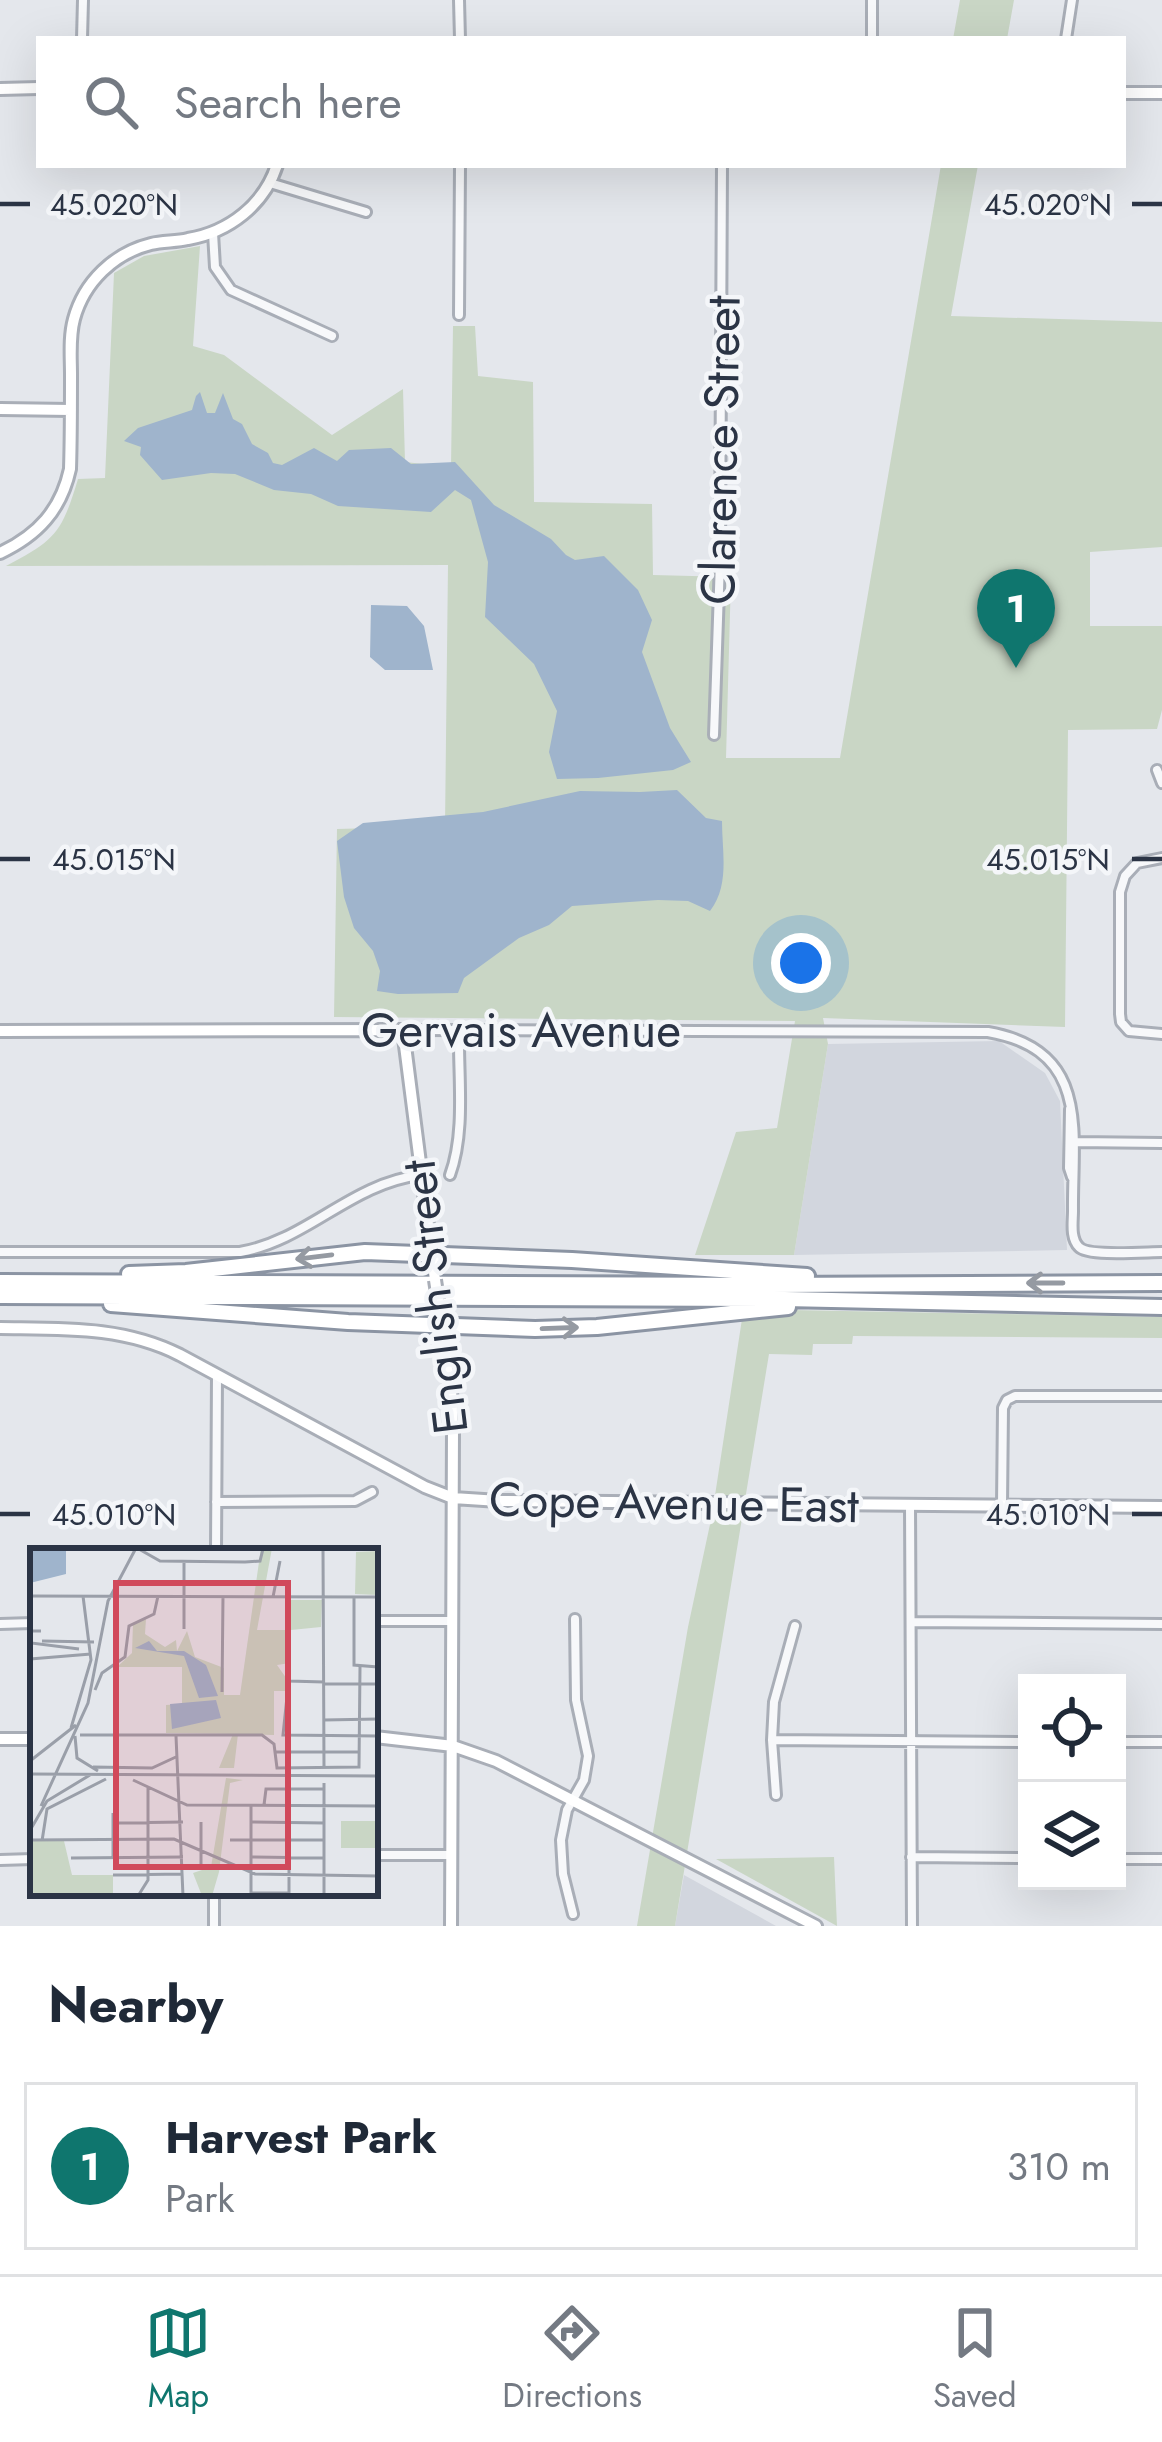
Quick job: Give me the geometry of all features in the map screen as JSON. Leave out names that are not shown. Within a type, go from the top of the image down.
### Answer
[{"type":"highway","points":[[0,1282],[186,1272],[346,1253],[837,1278],[878,1284]]},
{"type":"highway","points":[[0,1282],[1162,1283]]},
{"type":"highway","points":[[0,1296],[784,1299],[1162,1307]]},
{"type":"highway","points":[[50,1296],[136,1307],[564,1329],[794,1306],[926,1302]]},
{"type":"street","points":[[82,36],[83,0]]},
{"type":"street","points":[[459,0],[460,36]]},
{"type":"street","points":[[872,0],[872,36]]},
{"type":"street","points":[[1066,36],[1072,0]]},
{"type":"street","points":[[0,88],[36,88]]},
{"type":"street","points":[[1126,93],[1162,94]]},
{"type":"street","points":[[0,553],[35,532],[61,498],[70,469],[72,331],[78,306],[93,281],[133,250],[213,233],[241,217],[261,196],[276,168]]},
{"type":"street","points":[[460,168],[460,315]]},
{"type":"street","name":"Clarence Street","points":[[714,735],[722,168]]},
{"type":"street","points":[[270,183],[366,212]]},
{"type":"street","points":[[213,233],[215,267],[224,284],[332,336]]},
{"type":"street","points":[[0,409],[71,410]]},
{"type":"street","points":[[1157,770],[1162,783]]},
{"type":"street","points":[[1162,858],[1137,863],[1122,884],[1120,1014],[1125,1028],[1162,1034]]},
{"type":"street","name":"English Street","points":[[403,1030],[452,1404],[451,1926]]},
{"type":"street","points":[[450,1175],[458,1118],[458,1030]]},
{"type":"street","name":"Gervais Avenue","points":[[0,1031],[988,1032],[1014,1038],[1037,1052],[1058,1072],[1070,1106]]},
{"type":"street","points":[[1070,1106],[1076,1142],[1072,1179],[1076,1244],[1086,1252],[1162,1252]]},
{"type":"street","points":[[1070,1106],[1072,1179]]},
{"type":"street","points":[[1076,1142],[1162,1143]]},
{"type":"street","points":[[0,1252],[223,1253],[257,1249],[288,1237],[369,1188],[420,1175]]},
{"type":"street","name":"Cope Avenue East","points":[[0,1328],[125,1334],[163,1346],[405,1478],[453,1498],[1162,1507]]},
{"type":"street","points":[[216,1548],[217,1376]]},
{"type":"street","points":[[1002,1506],[1003,1408],[1007,1400],[1015,1396],[1162,1396]]},
{"type":"street","points":[[216,1502],[355,1502],[372,1492]]},
{"type":"street","points":[[910,1505],[912,1926]]},
{"type":"street","points":[[573,1914],[561,1840],[567,1810],[584,1780],[587,1756],[576,1707],[575,1619]]},
{"type":"street","points":[[378,1622],[453,1621]]},
{"type":"street","points":[[911,1622],[1162,1624]]},
{"type":"street","points":[[776,1796],[772,1740],[778,1683],[795,1626]]},
{"type":"street","points":[[378,1736],[453,1746],[496,1760],[816,1926]]},
{"type":"street","points":[[772,1740],[1018,1742]]},
{"type":"street","points":[[1126,1742],[1162,1742]]},
{"type":"street","points":[[378,1855],[452,1855]]},
{"type":"street","points":[[911,1857],[1018,1858]]},
{"type":"street","points":[[1126,1859],[1162,1859]]},
{"type":"shaded area","points":[[999,1041],[1045,1073],[1060,1101],[1067,1250],[794,1255],[828,1044]]},
{"type":"shaded area","points":[[684,1875],[776,1926],[675,1926]]},
{"type":"green space","points":[[960,0],[1014,0],[1008,36],[954,36]]},
{"type":"green space","points":[[940,168],[977,168],[951,316],[1162,322],[1162,547],[1090,552],[1090,626],[1162,626],[1162,710],[1157,729],[1068,730],[1065,1027],[823,1018],[828,1044],[794,1255],[695,1255],[736,1132],[777,1128],[795,1021],[334,1017],[337,829],[445,826],[448,565],[6,566],[55,533],[78,479],[105,478],[114,273],[144,256],[200,246],[193,346],[224,355],[332,435],[403,389],[405,462],[451,467],[453,326],[475,326],[478,376],[533,382],[534,502],[652,504],[653,575],[731,577],[726,758],[840,758]]},
{"type":"green space","points":[[789,1310],[1162,1317],[1162,1338],[853,1336],[852,1344],[813,1344],[812,1355],[769,1354],[675,1926],[637,1926],[712,1515],[742,1319]]},
{"type":"green space","points":[[834,1857],[837,1926],[716,1859]]},
{"type":"water","points":[[200,392],[207,413],[215,413],[223,393],[233,419],[273,463],[282,465],[314,448],[337,461],[349,450],[391,448],[411,464],[455,462],[494,505],[551,539],[566,555],[575,560],[604,556],[638,590],[652,620],[642,652],[670,728],[691,762],[673,770],[557,779],[549,752],[557,711],[534,664],[485,617],[488,562],[471,500],[455,490],[431,512],[338,506],[311,494],[274,490],[235,474],[162,480],[140,455],[141,447],[124,441],[138,428],[192,410]]},
{"type":"water","points":[[371,605],[407,606],[424,626],[433,670],[385,670],[370,657]]},
{"type":"water","points":[[677,790],[706,818],[722,821],[723,879],[710,911],[688,901],[572,906],[464,978],[458,993],[377,991],[380,971],[373,951],[354,928],[344,897],[337,841],[363,823],[483,812],[580,791]]},
{"type":"place","name":"Harvest Park","points":[[1016,668]]}]
